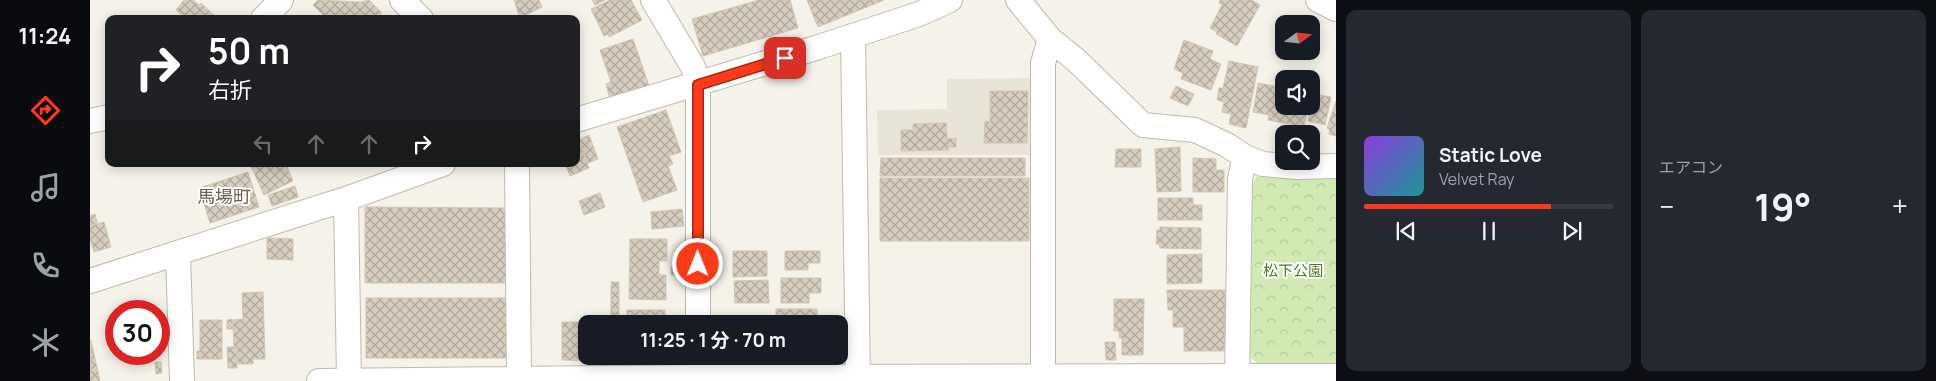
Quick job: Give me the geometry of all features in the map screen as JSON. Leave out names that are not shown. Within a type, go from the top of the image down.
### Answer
[{"type":"street","points":[[267,15],[282,0]]},
{"type":"street","points":[[653,0],[693,67],[698,85],[698,315]]},
{"type":"street","points":[[580,119],[698,85],[853,36],[919,14],[950,0]]},
{"type":"street","points":[[1018,0],[1050,39],[1143,125],[1195,130],[1227,145],[1245,157],[1263,164],[1298,167],[1336,166]]},
{"type":"street","points":[[1318,0],[1336,9]]},
{"type":"street","points":[[853,36],[858,379]]},
{"type":"street","points":[[1043,380],[1044,63],[1050,39]]},
{"type":"street","points":[[90,120],[105,118]]},
{"type":"street","points":[[1237,378],[1240,179],[1245,157]]},
{"type":"street","points":[[90,281],[346,199],[436,167]]},
{"type":"street","points":[[517,167],[519,380]]},
{"type":"street","points":[[346,199],[349,381]]},
{"type":"street","points":[[178,254],[182,381]]},
{"type":"street","points":[[319,381],[519,380],[698,371],[858,379],[1043,380],[1336,376]]},
{"type":"shaded area","points":[[1032,78],[1032,155],[878,155],[877,110],[947,109],[947,79]]},
{"type":"green space","name":"松下公園","points":[[1257,176],[1336,177],[1336,365],[1260,366],[1249,356],[1250,186]]},
{"type":"building","points":[[184,0],[193,0],[199,5],[201,3],[214,15],[182,15],[176,10]]},
{"type":"building","points":[[318,0],[361,2],[369,0],[382,13],[380,15],[323,15],[313,5]]},
{"type":"building","points":[[514,0],[539,0],[542,7],[526,15],[519,15]]},
{"type":"building","points":[[592,0],[605,0],[595,5]]},
{"type":"building","points":[[610,0],[631,0],[642,20],[609,37],[608,34],[604,36],[591,9]]},
{"type":"building","points":[[759,0],[790,0],[798,28],[703,56],[692,19]]},
{"type":"building","points":[[807,0],[884,0],[818,27]]},
{"type":"building","points":[[1220,0],[1252,0],[1260,5],[1237,46],[1216,34],[1217,32],[1210,28],[1222,5],[1219,3]]},
{"type":"building","points":[[633,39],[649,86],[610,99],[606,84],[611,82],[600,50]]},
{"type":"building","points":[[1184,40],[1213,51],[1210,59],[1221,64],[1211,90],[1181,79],[1183,73],[1174,69]]},
{"type":"building","points":[[1229,61],[1258,67],[1246,128],[1229,124],[1231,114],[1222,112],[1224,102],[1217,100],[1219,88],[1223,88]]},
{"type":"building","points":[[1258,83],[1275,86],[1275,115],[1306,115],[1304,125],[1294,125],[1268,120],[1269,115],[1253,112]]},
{"type":"building","points":[[1176,86],[1194,94],[1188,106],[1170,98]]},
{"type":"building","points":[[990,91],[1028,91],[1027,143],[984,143],[985,121],[990,122]]},
{"type":"building","points":[[1320,95],[1331,97],[1325,125],[1308,121],[1309,115],[1320,115]]},
{"type":"building","points":[[1336,101],[1336,136],[1329,134],[1330,130],[1327,128]]},
{"type":"building","points":[[666,110],[681,152],[669,156],[673,164],[668,166],[677,190],[643,202],[617,127]]},
{"type":"building","points":[[946,123],[947,139],[956,138],[956,147],[948,147],[949,150],[901,151],[901,130],[913,130],[913,124]]},
{"type":"building","points":[[589,135],[598,159],[588,163],[580,140]]},
{"type":"building","points":[[580,145],[589,168],[570,176],[566,167],[580,167]]},
{"type":"building","points":[[1180,147],[1181,191],[1157,192],[1155,149]]},
{"type":"building","points":[[1116,149],[1141,149],[1141,167],[1115,167]]},
{"type":"building","points":[[881,158],[1025,158],[1025,176],[880,176]]},
{"type":"building","points":[[1193,158],[1216,159],[1216,170],[1224,170],[1224,192],[1193,192]]},
{"type":"building","points":[[251,167],[287,167],[293,181],[264,195]]},
{"type":"building","points":[[248,172],[259,207],[210,223],[199,188]]},
{"type":"building","points":[[880,178],[1029,178],[1029,241],[880,241]]},
{"type":"building","points":[[295,186],[298,197],[272,206],[268,195]]},
{"type":"building","points":[[600,193],[605,207],[584,215],[579,201]]},
{"type":"building","points":[[1158,198],[1193,198],[1193,205],[1202,205],[1202,220],[1158,220]]},
{"type":"building","points":[[365,207],[506,208],[506,283],[365,283]]},
{"type":"building","points":[[682,209],[684,226],[652,229],[651,212]]},
{"type":"building","points":[[95,214],[97,223],[90,225],[90,216]]},
{"type":"building","points":[[104,222],[111,247],[94,252],[90,239],[90,226]]},
{"type":"building","points":[[1160,227],[1201,228],[1201,249],[1160,248],[1159,244],[1156,244],[1157,230],[1160,230]]},
{"type":"building","points":[[267,238],[293,239],[293,260],[267,259]]},
{"type":"building","points":[[630,239],[667,239],[667,261],[659,261],[659,275],[666,275],[666,300],[629,299]]},
{"type":"building","points":[[733,251],[767,251],[767,276],[733,277]]},
{"type":"building","points":[[785,251],[820,251],[820,263],[808,263],[808,270],[785,270]]},
{"type":"building","points":[[1202,254],[1202,283],[1167,284],[1167,255]]},
{"type":"building","points":[[671,267],[687,268],[687,276],[671,275]]},
{"type":"building","points":[[781,278],[821,278],[821,293],[809,293],[809,303],[781,303]]},
{"type":"building","points":[[768,280],[769,303],[735,303],[734,281]]},
{"type":"building","points":[[611,282],[619,282],[619,315],[611,315]]},
{"type":"building","points":[[1167,290],[1225,290],[1225,351],[1184,351],[1184,327],[1173,327],[1173,310],[1168,310]]},
{"type":"building","points":[[263,292],[265,359],[253,359],[253,364],[238,364],[237,347],[234,346],[233,320],[243,319],[242,293]]},
{"type":"building","points":[[366,298],[506,298],[506,358],[366,358]]},
{"type":"building","points":[[1114,299],[1144,299],[1143,355],[1122,355],[1122,338],[1119,338],[1119,331],[1114,331]]},
{"type":"building","points":[[776,309],[817,309],[817,315],[776,315]]},
{"type":"building","points":[[627,310],[665,310],[665,315],[627,315]]},
{"type":"building","points":[[232,319],[233,329],[227,329],[227,320]]},
{"type":"building","points":[[200,320],[222,320],[222,359],[197,359],[197,351],[200,351]]},
{"type":"building","points":[[562,322],[578,322],[578,360],[562,360]]},
{"type":"building","points":[[91,340],[100,381],[90,381]]},
{"type":"building","points":[[1105,342],[1115,342],[1116,360],[1106,360]]},
{"type":"building","points":[[227,347],[236,347],[237,368],[228,368]]},
{"type":"building","points":[[155,365],[161,365],[162,373],[156,374]]},
{"type":"district","name":"馬場町","points":[[224,197]]},
{"type":"route","points":[[698,264],[698,85],[785,58]]}]
